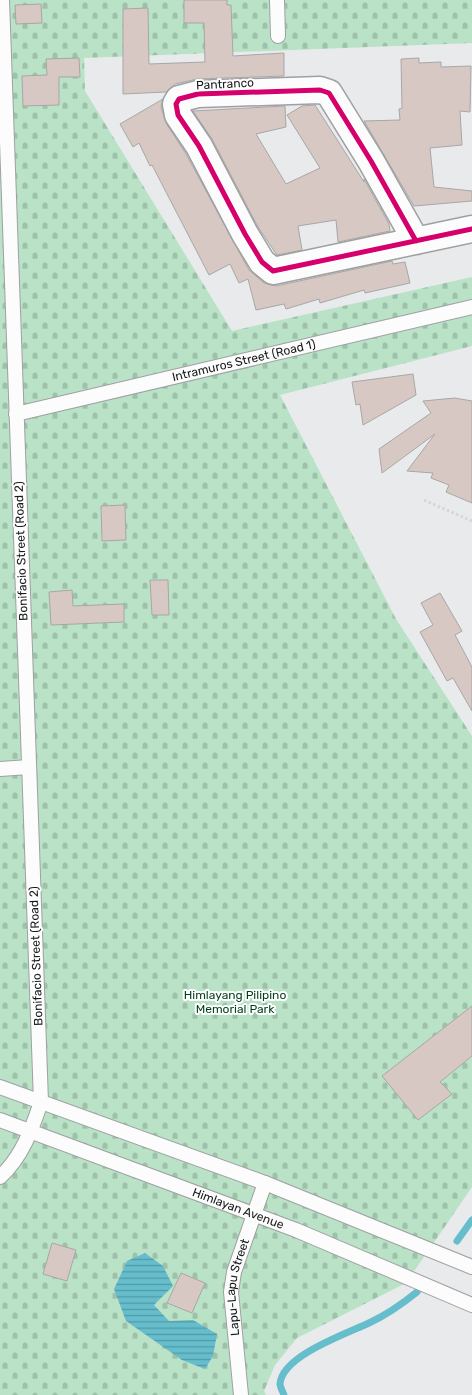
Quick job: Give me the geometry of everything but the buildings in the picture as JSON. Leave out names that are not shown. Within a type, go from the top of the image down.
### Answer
[{"type":"street","name":"Pantranco","points":[[416,241],[371,161],[329,93],[320,90],[198,94],[179,98],[176,104],[178,115],[198,146],[245,234],[266,268],[273,271],[416,241],[472,228]]},
{"type":"lane","name":"Bonifacio Street (Road 2)","points":[[2,0],[5,212],[16,414],[41,1102]]},
{"type":"lane","points":[[277,0],[278,36]]},
{"type":"lane","name":"Intramuros Street (Road 1)","points":[[16,414],[472,307]]},
{"type":"lane","points":[[0,769],[29,767]]},
{"type":"lane","points":[[0,1087],[265,1183],[472,1267]]},
{"type":"lane","points":[[0,1178],[20,1153],[41,1102]]},
{"type":"lane","name":"Himlayan Avenue","points":[[0,1120],[254,1214],[472,1305]]},
{"type":"lane","name":"Lapu-Lapu Street","points":[[241,1395],[231,1292],[234,1272],[265,1183]]},
{"type":"path","points":[[424,500],[472,521]]},
{"type":"green space","name":"Himlayang Pilipino Memorial Park","points":[[0,0],[472,0],[472,43],[84,58],[85,91],[232,331],[472,277],[472,346],[280,395],[396,619],[472,736],[472,1187],[406,1283],[297,1338],[275,1365],[264,1391],[266,1395],[0,1395]]},
{"type":"water","points":[[145,1253],[163,1266],[173,1286],[154,1305],[169,1321],[193,1320],[217,1334],[213,1356],[205,1369],[182,1360],[126,1321],[114,1289],[127,1261]]},
{"type":"waterway","points":[[457,1241],[472,1220]]},
{"type":"waterway","points":[[284,1395],[280,1384],[284,1373],[292,1364],[318,1346],[383,1316],[417,1292]]},
{"type":"cycle path","points":[[416,241],[371,161],[329,93],[320,90],[198,94],[179,99],[176,104],[178,115],[199,146],[245,234],[262,262],[273,271],[472,229]]}]
